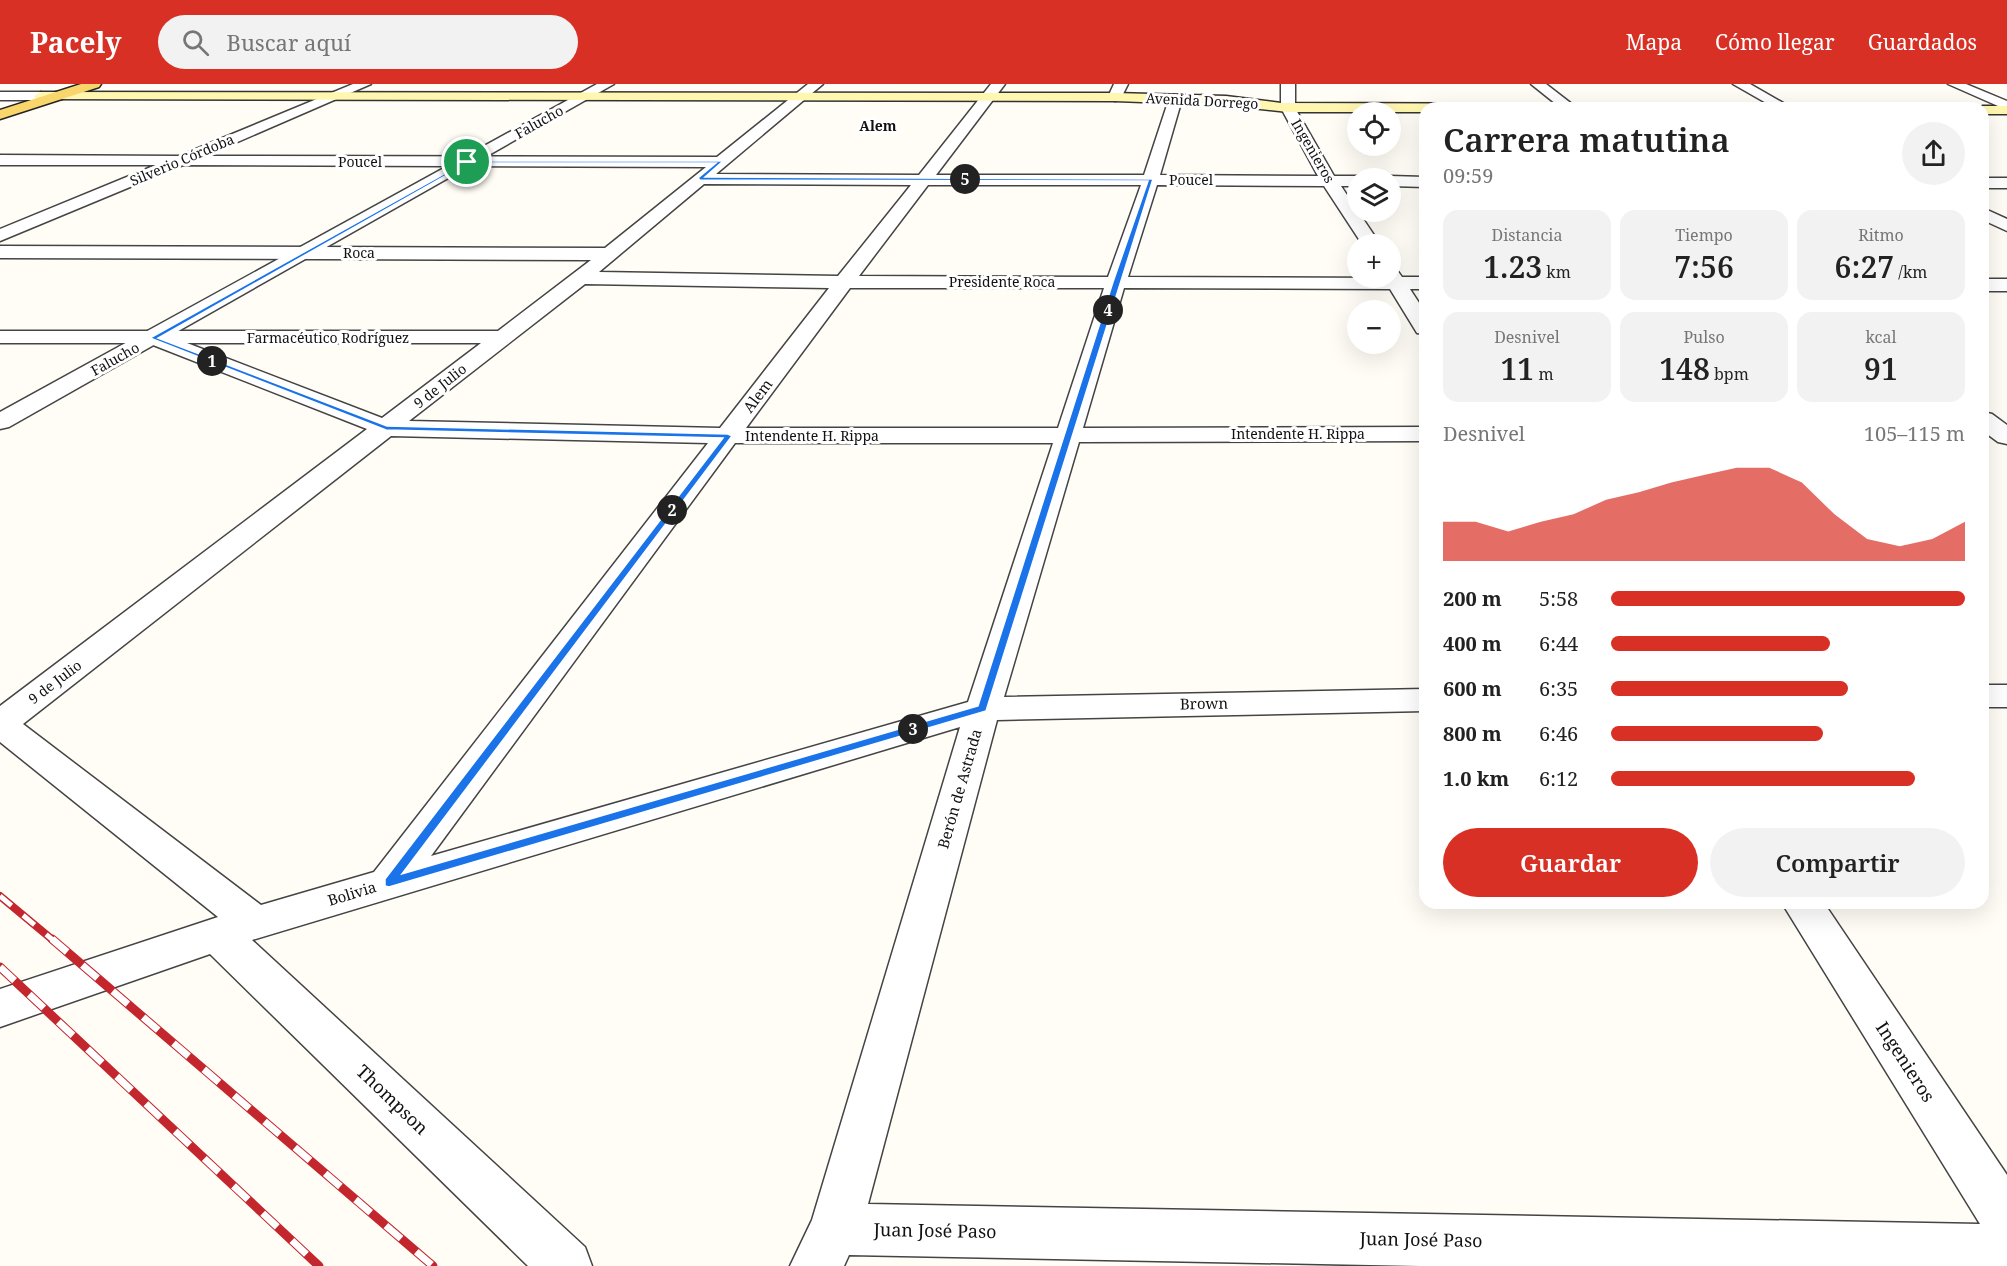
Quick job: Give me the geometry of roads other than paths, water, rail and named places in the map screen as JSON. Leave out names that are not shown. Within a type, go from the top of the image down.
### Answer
[{"type":"main road","points":[[0,109],[78,84]]},
{"type":"main road","points":[[0,115],[94,84]]},
{"type":"main road","name":"Avenida Dorrego","points":[[41,96],[584,97],[808,90],[992,91],[1288,108],[1419,108]]},
{"type":"main road","name":"Avenida Dorrego","points":[[1115,97],[1260,103],[1288,108]]},
{"type":"main road","points":[[1989,110],[2007,108]]},
{"type":"street","name":"Silverio Córdoba","points":[[0,236],[364,84]]},
{"type":"street","name":"Falucho","points":[[0,422],[607,84]]},
{"type":"street","points":[[1115,97],[1121,84]]},
{"type":"street","name":"Ingenieros","points":[[1288,84],[1288,108],[1329,181],[1364,234]]},
{"type":"street","points":[[1539,84],[1562,102]]},
{"type":"street","points":[[1740,84],[1774,102]]},
{"type":"street","points":[[1955,84],[2007,108]]},
{"type":"street","name":"9 de Julio","points":[[0,724],[579,278],[808,90]]},
{"type":"street","name":"Alem","points":[[389,882],[844,282],[992,91]]},
{"type":"street","name":"Avenida Dorrego","points":[[0,96],[41,96]]},
{"type":"street","name":"Berón de Astrada","points":[[826,1248],[983,709],[1116,282],[1151,180],[1189,101]]},
{"type":"street","name":"Poucel","points":[[0,160],[721,162]]},
{"type":"street","name":"Poucel","points":[[700,179],[1347,181]]},
{"type":"street","points":[[1401,181],[1419,182]]},
{"type":"street","points":[[1989,183],[2007,183]]},
{"type":"street","points":[[1989,216],[2007,226]]},
{"type":"street","name":"Roca","points":[[0,252],[609,254]]},
{"type":"street","name":"Presidente Roca","points":[[579,278],[844,282],[1347,280]]},
{"type":"street","name":"Presidente Roca","points":[[1401,280],[1419,282]]},
{"type":"street","points":[[1989,285],[2007,285]]},
{"type":"street","points":[[1400,288],[1419,319]]},
{"type":"street","name":"Intendente H. Rippa","points":[[0,337],[153,338],[386,428],[728,436],[1419,434]]},
{"type":"street","name":"Farmacéutico Rodríguez","points":[[153,338],[503,337]]},
{"type":"street","points":[[1989,424],[2007,437]]},
{"type":"street","points":[[1989,437],[2007,437]]},
{"type":"street","points":[[1989,696],[2007,696]]},
{"type":"street","name":"Brown","points":[[983,709],[1419,700]]},
{"type":"street","name":"Bolivia","points":[[0,1008],[236,928],[983,709]]},
{"type":"street","name":"Thompson","points":[[0,724],[236,928],[566,1266]]},
{"type":"street","name":"Ingenieros","points":[[1806,909],[2007,1220]]},
{"type":"street","name":"Juan José Paso","points":[[826,1248],[2007,1251]]},
{"type":"railway","points":[[0,896],[54,941]]},
{"type":"railway","points":[[52,939],[433,1266]]},
{"type":"railway","points":[[0,967],[319,1266]]},
{"type":"district","name":"Alem","points":[[878,126]]}]
